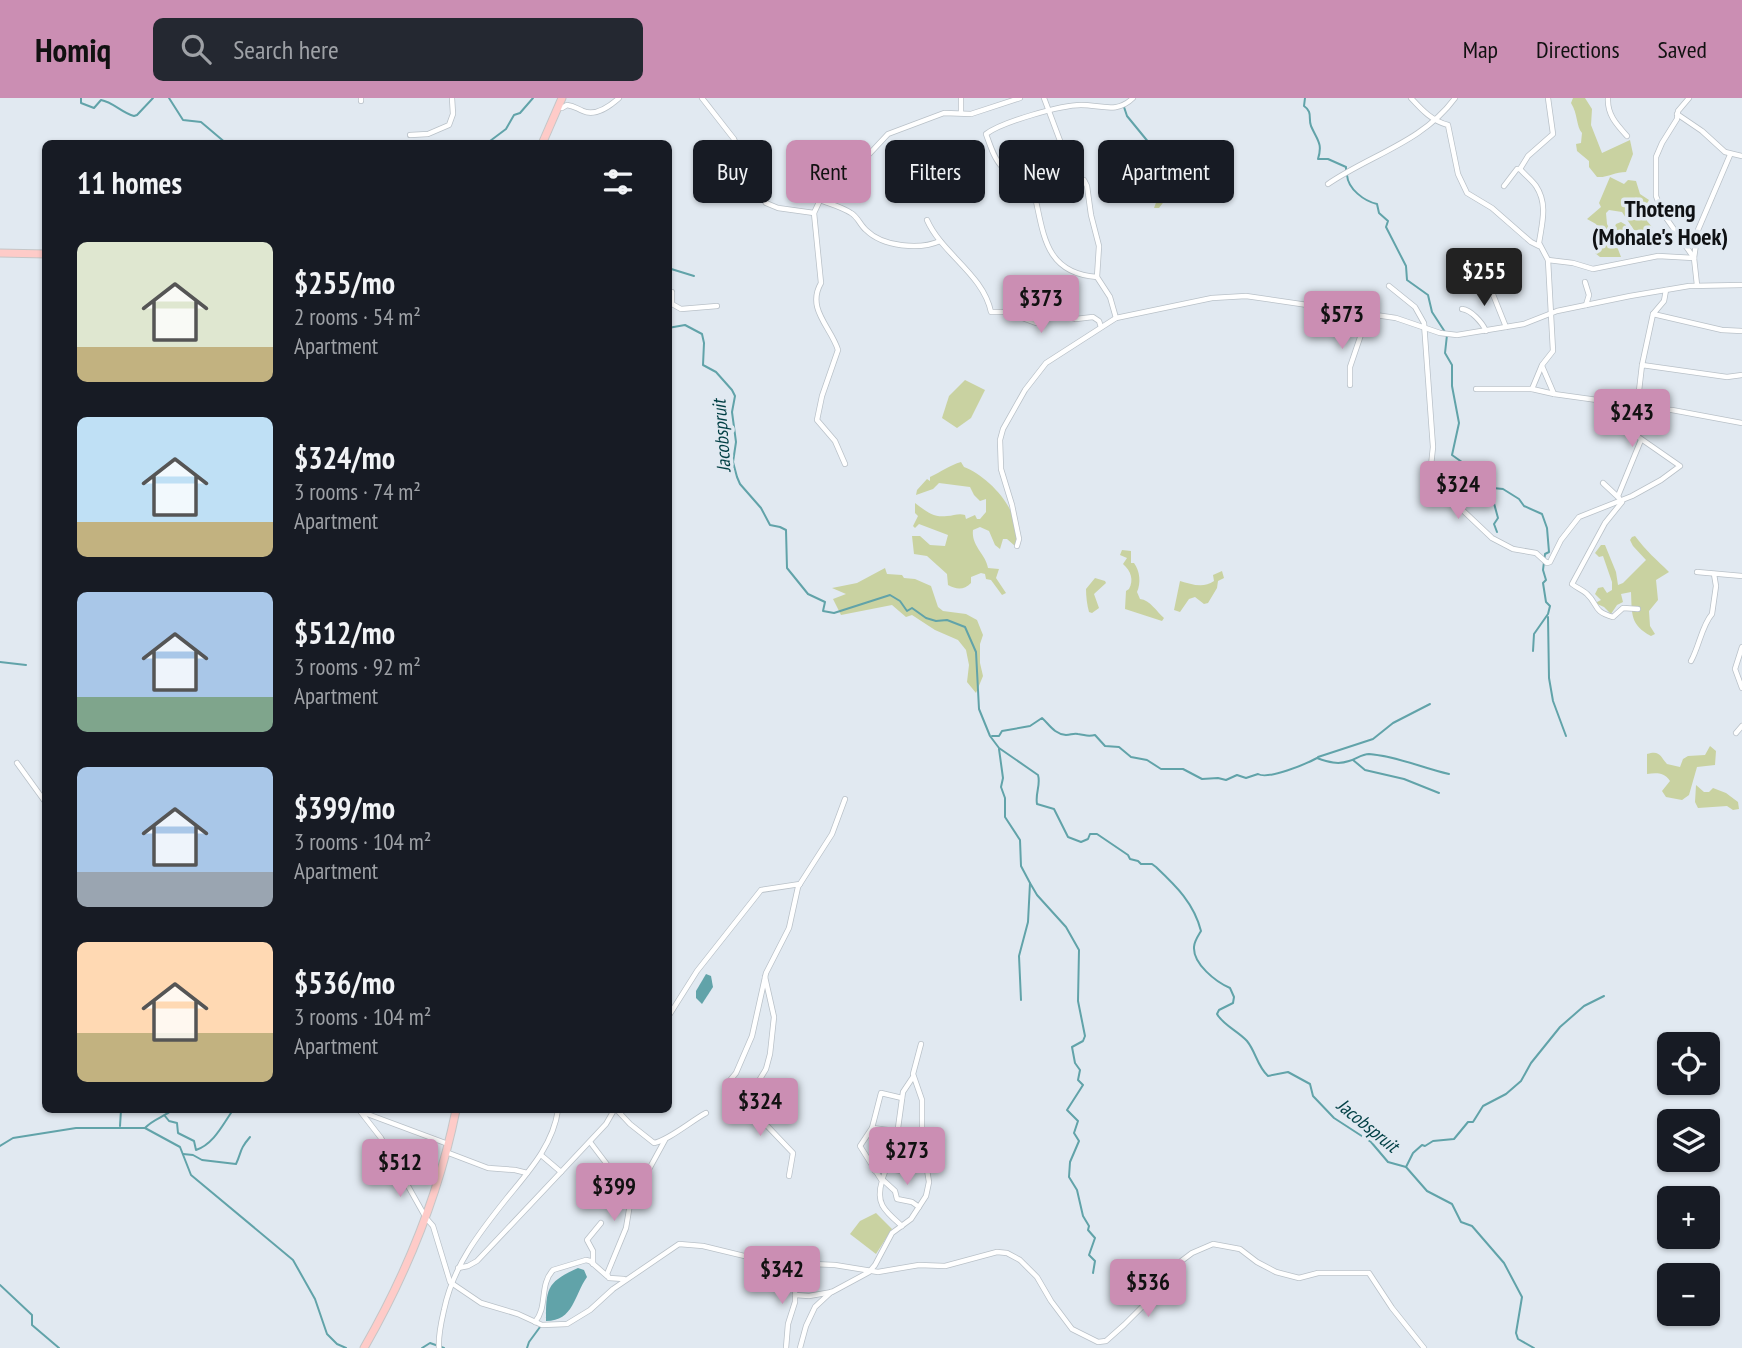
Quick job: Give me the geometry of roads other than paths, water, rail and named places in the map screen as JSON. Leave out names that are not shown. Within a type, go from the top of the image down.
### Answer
[{"type":"main road","points":[[544,140],[562,98]]},
{"type":"main road","points":[[0,253],[42,254]]},
{"type":"main road","points":[[364,1348],[397,1287],[426,1218],[455,1113]]},
{"type":"street","points":[[410,135],[428,134],[449,125],[453,114],[452,98]]},
{"type":"street","points":[[557,107],[577,106],[584,112],[599,112],[619,98]]},
{"type":"street","points":[[702,98],[734,139],[752,182],[766,203],[778,208],[814,213]]},
{"type":"street","points":[[961,98],[961,113]]},
{"type":"street","points":[[871,152],[888,134],[944,113],[974,114],[1020,98]]},
{"type":"street","points":[[1044,98],[1060,140]]},
{"type":"street","points":[[999,161],[986,134],[1014,121],[1049,112],[1081,105],[1115,108],[1133,98]]},
{"type":"street","points":[[1411,98],[1436,121],[1448,125],[1458,174],[1467,193],[1492,208],[1539,246],[1548,260],[1553,351],[1542,365],[1532,388]]},
{"type":"street","points":[[1328,184],[1402,144],[1436,121],[1455,98]]},
{"type":"street","points":[[1504,186],[1528,156],[1553,134],[1548,98]]},
{"type":"street","points":[[1608,98],[1613,120],[1627,136]]},
{"type":"street","points":[[1689,98],[1656,157],[1656,197],[1662,212],[1694,258]]},
{"type":"street","points":[[1678,114],[1730,155],[1742,156]]},
{"type":"street","points":[[1697,285],[1694,258],[1704,212],[1730,155]]},
{"type":"street","points":[[1520,169],[1536,185],[1543,203],[1545,217],[1539,246]]},
{"type":"street","points":[[1084,180],[1099,246],[1097,277],[1110,297],[1116,318]]},
{"type":"street","points":[[819,203],[814,213],[821,283],[816,292],[816,302],[821,319],[838,350],[822,396],[817,420],[835,441],[845,464]]},
{"type":"street","points":[[828,203],[850,212],[866,231],[879,238],[923,247],[940,242]]},
{"type":"street","points":[[1037,203],[1046,242],[1057,262],[1072,273],[1097,277]]},
{"type":"street","points":[[927,220],[934,235],[976,281],[989,302],[991,312],[1006,312],[1036,323],[1048,312],[1076,319],[1093,317],[1099,321],[1101,327]]},
{"type":"street","points":[[1548,260],[1593,269],[1658,256],[1694,258]]},
{"type":"street","points":[[1478,257],[1506,327]]},
{"type":"street","points":[[1585,282],[1589,295],[1586,305]]},
{"type":"street","points":[[1017,546],[1019,539],[1001,469],[1000,440],[1003,429],[1025,390],[1046,363],[1116,318],[1212,298],[1235,296],[1396,318],[1447,335],[1524,324],[1586,305],[1666,290],[1697,285],[1742,285]]},
{"type":"street","points":[[1390,286],[1415,307],[1424,327],[1433,447],[1430,475],[1436,485],[1492,538],[1513,549],[1536,553],[1547,563],[1568,528],[1579,517],[1622,501]]},
{"type":"street","points":[[1638,609],[1623,608],[1613,617],[1606,615],[1596,609],[1591,597],[1572,584],[1605,523],[1622,501],[1661,480],[1680,466],[1671,457],[1634,434],[1642,365],[1653,314],[1664,301],[1666,290]]},
{"type":"street","points":[[672,304],[681,309],[717,306]]},
{"type":"street","points":[[1462,309],[1481,322],[1486,331]]},
{"type":"street","points":[[1350,385],[1350,367],[1368,314]]},
{"type":"street","points":[[1653,314],[1722,330],[1742,331]]},
{"type":"street","points":[[1542,365],[1554,394]]},
{"type":"street","points":[[1642,365],[1727,377],[1742,375]]},
{"type":"street","points":[[1476,389],[1532,388],[1554,394],[1633,405],[1636,408],[1672,410],[1742,423]]},
{"type":"street","points":[[1618,496],[1641,440]]},
{"type":"street","points":[[1603,483],[1622,501]]},
{"type":"street","points":[[1697,572],[1742,576]]},
{"type":"street","points":[[1691,661],[1708,617],[1712,614],[1716,586],[1714,574]]},
{"type":"street","points":[[1742,647],[1735,669],[1742,688]]},
{"type":"street","points":[[1736,733],[1742,726]]},
{"type":"street","points":[[17,763],[42,797]]},
{"type":"street","points":[[789,1177],[793,1153],[727,1084],[736,1073],[752,1036],[769,964],[789,928],[800,884],[832,834],[845,799]]},
{"type":"street","points":[[672,1011],[697,971],[761,890],[800,884]]},
{"type":"street","points":[[743,1098],[760,1079],[770,1054],[774,1017],[765,977]]},
{"type":"street","points":[[800,1348],[815,1307],[832,1292],[869,1272],[887,1239],[895,1229],[911,1219],[928,1190],[922,1139],[922,1100],[914,1077],[914,1066],[921,1044]]},
{"type":"street","points":[[875,1171],[897,1131],[905,1088],[914,1077]]},
{"type":"street","points":[[902,1098],[881,1093],[872,1128],[860,1146],[882,1181],[895,1191],[897,1199],[912,1202],[919,1207]]},
{"type":"street","points":[[361,1113],[381,1138],[433,1226],[450,1282],[481,1303],[542,1325],[567,1324],[679,1244],[703,1246],[769,1262],[835,1265],[869,1272],[919,1265],[944,1266],[997,1252],[1020,1259],[1037,1277],[1072,1329],[1098,1342],[1106,1341],[1124,1325],[1180,1262],[1192,1253],[1213,1244],[1240,1249],[1276,1272],[1299,1278],[1318,1272],[1369,1273],[1392,1308],[1424,1348]]},
{"type":"street","points":[[366,1113],[488,1168],[527,1173]]},
{"type":"street","points":[[439,1348],[438,1337],[450,1282],[457,1268],[472,1244],[541,1155],[555,1128],[558,1113]]},
{"type":"street","points":[[457,1268],[477,1261],[606,1125],[614,1113]]},
{"type":"street","points":[[619,1113],[651,1142],[657,1143],[706,1113]]},
{"type":"street","points":[[872,1128],[918,1135],[922,1139]]},
{"type":"street","points":[[607,1276],[626,1228],[628,1210],[665,1140]]},
{"type":"street","points":[[590,1142],[611,1171],[639,1188]]},
{"type":"street","points":[[887,1150],[888,1169],[878,1196],[902,1226]]},
{"type":"street","points":[[541,1155],[561,1172]]},
{"type":"street","points":[[888,1169],[903,1171],[927,1165]]},
{"type":"street","points":[[593,1264],[593,1251],[587,1240],[601,1223]]},
{"type":"street","points":[[535,1322],[541,1312],[545,1283],[553,1270],[586,1260],[607,1276],[616,1280],[627,1279]]},
{"type":"street","points":[[769,1262],[795,1282]]},
{"type":"street","points":[[786,1348],[799,1265]]},
{"type":"street","points":[[795,1295],[809,1296],[832,1292]]},
{"type":"water","points":[[706,974],[711,976],[713,987],[702,1004],[696,998],[696,991]]},
{"type":"water","points":[[578,1268],[584,1270],[587,1277],[572,1306],[562,1317],[546,1321],[550,1287]]},
{"type":"waterway","name":"Jacobspruit","points":[[81,98],[81,103],[94,108],[101,100],[134,116],[153,98]]},
{"type":"waterway","name":"Jacobspruit","points":[[169,98],[183,120],[201,122],[222,140]]},
{"type":"waterway","points":[[491,140],[506,129],[514,115],[520,113],[533,98]]},
{"type":"waterway","points":[[1305,98],[1304,106],[1320,145],[1318,159],[1328,159],[1346,167],[1346,170]]},
{"type":"waterway","points":[[1124,107],[1127,116],[1147,140]]},
{"type":"waterway","points":[[1347,175],[1354,190],[1377,204],[1379,213],[1388,221],[1386,227],[1406,266],[1407,280],[1428,295],[1432,312],[1447,335],[1445,353],[1452,365],[1452,386],[1459,423],[1452,455],[1483,477],[1493,488],[1503,489],[1519,499],[1524,506],[1542,514],[1547,528],[1549,552],[1545,554],[1543,570],[1546,580],[1543,583],[1546,602],[1550,606],[1548,614],[1534,634],[1533,651]]},
{"type":"waterway","points":[[672,269],[694,276]]},
{"type":"waterway","name":"Jacobspruit","points":[[672,327],[685,325],[702,334],[703,365],[716,372],[732,390],[735,396],[732,412],[736,442],[733,462],[737,477],[761,508],[770,525],[786,530],[787,568],[808,594],[825,602],[823,611],[834,613],[890,595],[900,601],[907,611],[912,608],[926,618],[947,620],[965,627],[976,652],[979,709],[990,736],[999,748],[1038,775],[1037,804],[1054,809],[1068,837],[1081,842],[1088,839],[1090,834],[1097,834],[1130,859],[1141,864],[1152,864],[1177,888],[1189,903],[1201,931],[1194,945],[1197,960],[1212,977],[1230,988],[1234,997],[1233,1003],[1219,1010],[1217,1014],[1220,1018],[1247,1041],[1268,1076],[1288,1072],[1310,1084],[1313,1096],[1334,1118],[1371,1142],[1388,1162],[1406,1167],[1427,1191],[1452,1204],[1461,1222],[1472,1226],[1504,1263],[1522,1297],[1516,1333],[1518,1339],[1534,1348]]},
{"type":"waterway","points":[[1493,488],[1492,496],[1498,518],[1494,524],[1497,532]]},
{"type":"waterway","points":[[1548,617],[1549,678],[1553,701],[1566,736]]},
{"type":"waterway","points":[[0,662],[26,665]]},
{"type":"waterway","points":[[1318,757],[1373,739],[1393,723],[1430,704]]},
{"type":"waterway","points":[[992,736],[999,736],[1002,731],[1030,726],[1042,718],[1062,734],[1095,735],[1105,746],[1119,747],[1131,757],[1147,760],[1161,769],[1183,769],[1202,779],[1226,780],[1237,775],[1246,778],[1258,774],[1270,775],[1317,758],[1341,763],[1369,754],[1390,757],[1449,774]]},
{"type":"waterway","points":[[999,749],[1005,817],[1020,840],[1021,866],[1030,883],[1028,922],[1019,956],[1021,1000]]},
{"type":"waterway","points":[[1353,760],[1365,770],[1404,779],[1439,793]]},
{"type":"waterway","points":[[1030,883],[1037,895],[1066,927],[1079,950],[1078,1001],[1085,1036],[1083,1041],[1072,1047],[1075,1063],[1080,1070],[1078,1080],[1083,1085],[1067,1110],[1078,1121],[1074,1133],[1079,1141],[1070,1162],[1069,1177],[1077,1190],[1088,1230],[1095,1238],[1089,1255],[1095,1261],[1093,1273]]},
{"type":"waterway","points":[[1406,1167],[1413,1153],[1422,1145],[1454,1139],[1468,1122],[1473,1122],[1483,1106],[1506,1094],[1521,1081],[1531,1063],[1560,1027],[1584,1006],[1604,996]]},
{"type":"waterway","points":[[120,1126],[121,1113]]},
{"type":"waterway","points":[[145,1128],[167,1113]]},
{"type":"waterway","points":[[165,1116],[169,1121],[177,1123],[178,1133],[194,1141],[196,1150],[213,1138],[231,1113]]},
{"type":"waterway","points":[[0,1146],[13,1138],[76,1128],[145,1128],[180,1147],[191,1175],[293,1260],[315,1299],[327,1334],[337,1344],[346,1348]]},
{"type":"waterway","points":[[183,1154],[202,1160],[236,1164],[250,1137]]},
{"type":"waterway","points":[[0,1285],[32,1315],[32,1325],[59,1348]]},
{"type":"waterway","points":[[527,1348],[540,1327]]},
{"type":"waterway","points":[[422,1348],[430,1343],[444,1348]]},
{"type":"district","name":"Thoteng (Mohale's Hoek)","points":[[1660,222]]}]
